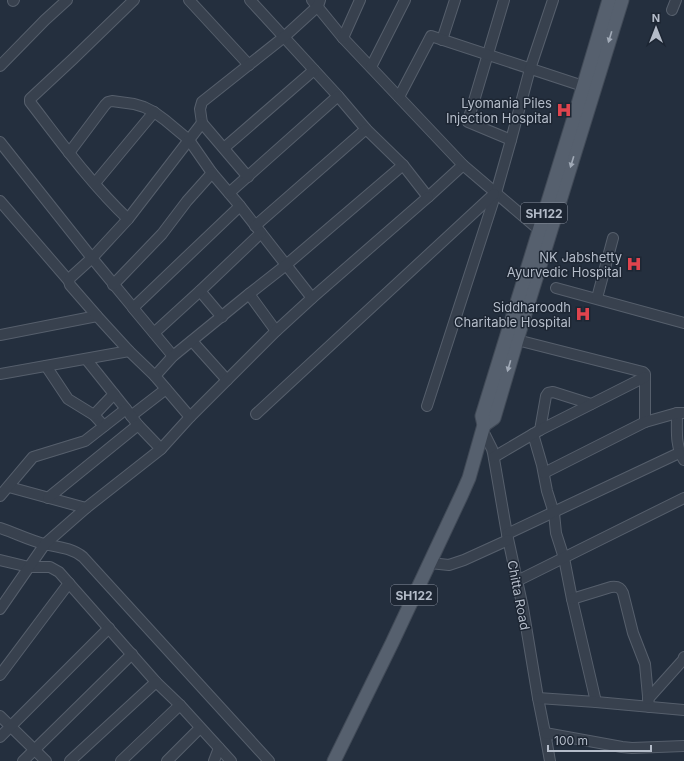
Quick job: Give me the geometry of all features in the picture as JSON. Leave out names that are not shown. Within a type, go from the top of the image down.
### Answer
[{"type":"main road","name":"SH122","points":[[334,761],[392,643],[469,478],[484,428],[482,416],[544,233],[583,86],[609,0]]},
{"type":"main road","points":[[484,428],[494,418],[517,340],[544,233],[622,0]]},
{"type":"street","points":[[0,66],[67,0]]},
{"type":"street","points":[[128,219],[111,202],[69,153],[30,100],[134,0]]},
{"type":"street","points":[[189,0],[249,65]]},
{"type":"street","points":[[250,0],[366,128],[403,165],[428,197]]},
{"type":"street","points":[[343,38],[360,0]]},
{"type":"street","points":[[371,67],[405,0]]},
{"type":"street","points":[[442,40],[454,0]]},
{"type":"street","points":[[504,0],[468,121],[511,140]]},
{"type":"street","points":[[427,406],[496,193],[530,69],[553,0]]},
{"type":"street","points":[[672,10],[676,0]]},
{"type":"street","points":[[248,176],[202,123],[200,109],[202,102],[284,37],[317,2],[343,38],[463,165],[544,233]]},
{"type":"street","points":[[399,97],[431,36],[583,86]]},
{"type":"street","points":[[224,148],[314,70]]},
{"type":"street","points":[[229,193],[338,96]]},
{"type":"street","points":[[69,153],[108,102],[112,101],[141,105],[154,112],[189,140],[212,173],[240,206],[312,298]]},
{"type":"street","points":[[95,183],[154,112]]},
{"type":"street","points":[[69,281],[70,278],[92,258],[128,219],[202,123]]},
{"type":"street","points":[[154,333],[200,291],[258,230],[366,128]]},
{"type":"street","points":[[0,142],[113,284],[173,356]]},
{"type":"street","points":[[155,376],[173,356],[248,294],[286,265],[403,165]]},
{"type":"street","points":[[0,608],[45,544],[86,508],[161,449],[190,417],[276,331],[463,165]]},
{"type":"street","points":[[113,284],[162,234],[187,201],[212,173]]},
{"type":"street","points":[[256,414],[496,193]]},
{"type":"street","points":[[0,201],[97,316],[129,351],[155,376],[190,417]]},
{"type":"street","points":[[135,310],[133,308],[240,206]]},
{"type":"street","points":[[596,298],[612,238]]},
{"type":"street","points":[[556,288],[684,323]]},
{"type":"street","points":[[200,291],[222,317]]},
{"type":"street","points":[[248,294],[276,331]]},
{"type":"street","points":[[0,335],[97,316]]},
{"type":"street","points":[[517,340],[640,371],[645,374],[645,422]]},
{"type":"street","points":[[192,341],[227,380]]},
{"type":"street","points":[[0,374],[129,351]]},
{"type":"street","points":[[86,359],[138,425],[161,449]]},
{"type":"street","points":[[46,366],[68,399],[94,415],[104,426]]},
{"type":"street","points":[[494,457],[536,432],[645,376]]},
{"type":"street","points":[[0,496],[34,457],[85,441],[104,426],[166,389]]},
{"type":"street","points":[[591,404],[552,392],[548,393],[536,432],[546,490],[554,513],[556,533],[564,558],[596,702]]},
{"type":"street","points":[[94,415],[114,394]]},
{"type":"street","points":[[430,563],[449,565],[464,560],[554,513],[682,457],[677,439],[680,413],[645,422],[544,473]]},
{"type":"street","points":[[48,498],[138,425]]},
{"type":"street","name":"Chitta Road","points":[[484,428],[494,457],[507,537],[517,581],[550,761]]},
{"type":"street","points":[[8,487],[86,508]]},
{"type":"street","points":[[517,581],[684,498]]},
{"type":"street","points":[[0,528],[45,544],[71,550],[83,557],[269,761]]},
{"type":"street","points":[[0,560],[29,567],[50,567],[56,569],[156,682],[180,705],[231,761]]},
{"type":"street","points":[[0,675],[69,582]]},
{"type":"street","points":[[572,599],[611,587],[617,586],[621,589],[633,633],[645,664],[648,703]]},
{"type":"street","points":[[0,737],[109,628]]},
{"type":"street","points":[[23,761],[132,654]]},
{"type":"street","points":[[648,703],[684,657]]},
{"type":"street","points":[[70,761],[156,682]]},
{"type":"street","points":[[538,698],[596,702],[648,703],[684,710]]},
{"type":"street","points":[[120,761],[180,705]]},
{"type":"street","points":[[0,716],[46,761]]},
{"type":"street","points":[[167,761],[200,728]]},
{"type":"street","points":[[545,733],[632,748],[684,746]]},
{"type":"street","points":[[214,761],[219,748]]},
{"type":"place","name":"Lyomania Piles Injection Hospital","points":[[564,110]]},
{"type":"place","name":"NK Jabshetty Ayurvedic Hospital","points":[[634,264]]},
{"type":"place","name":"Siddharoodh Charitable Hospital","points":[[583,314]]}]
